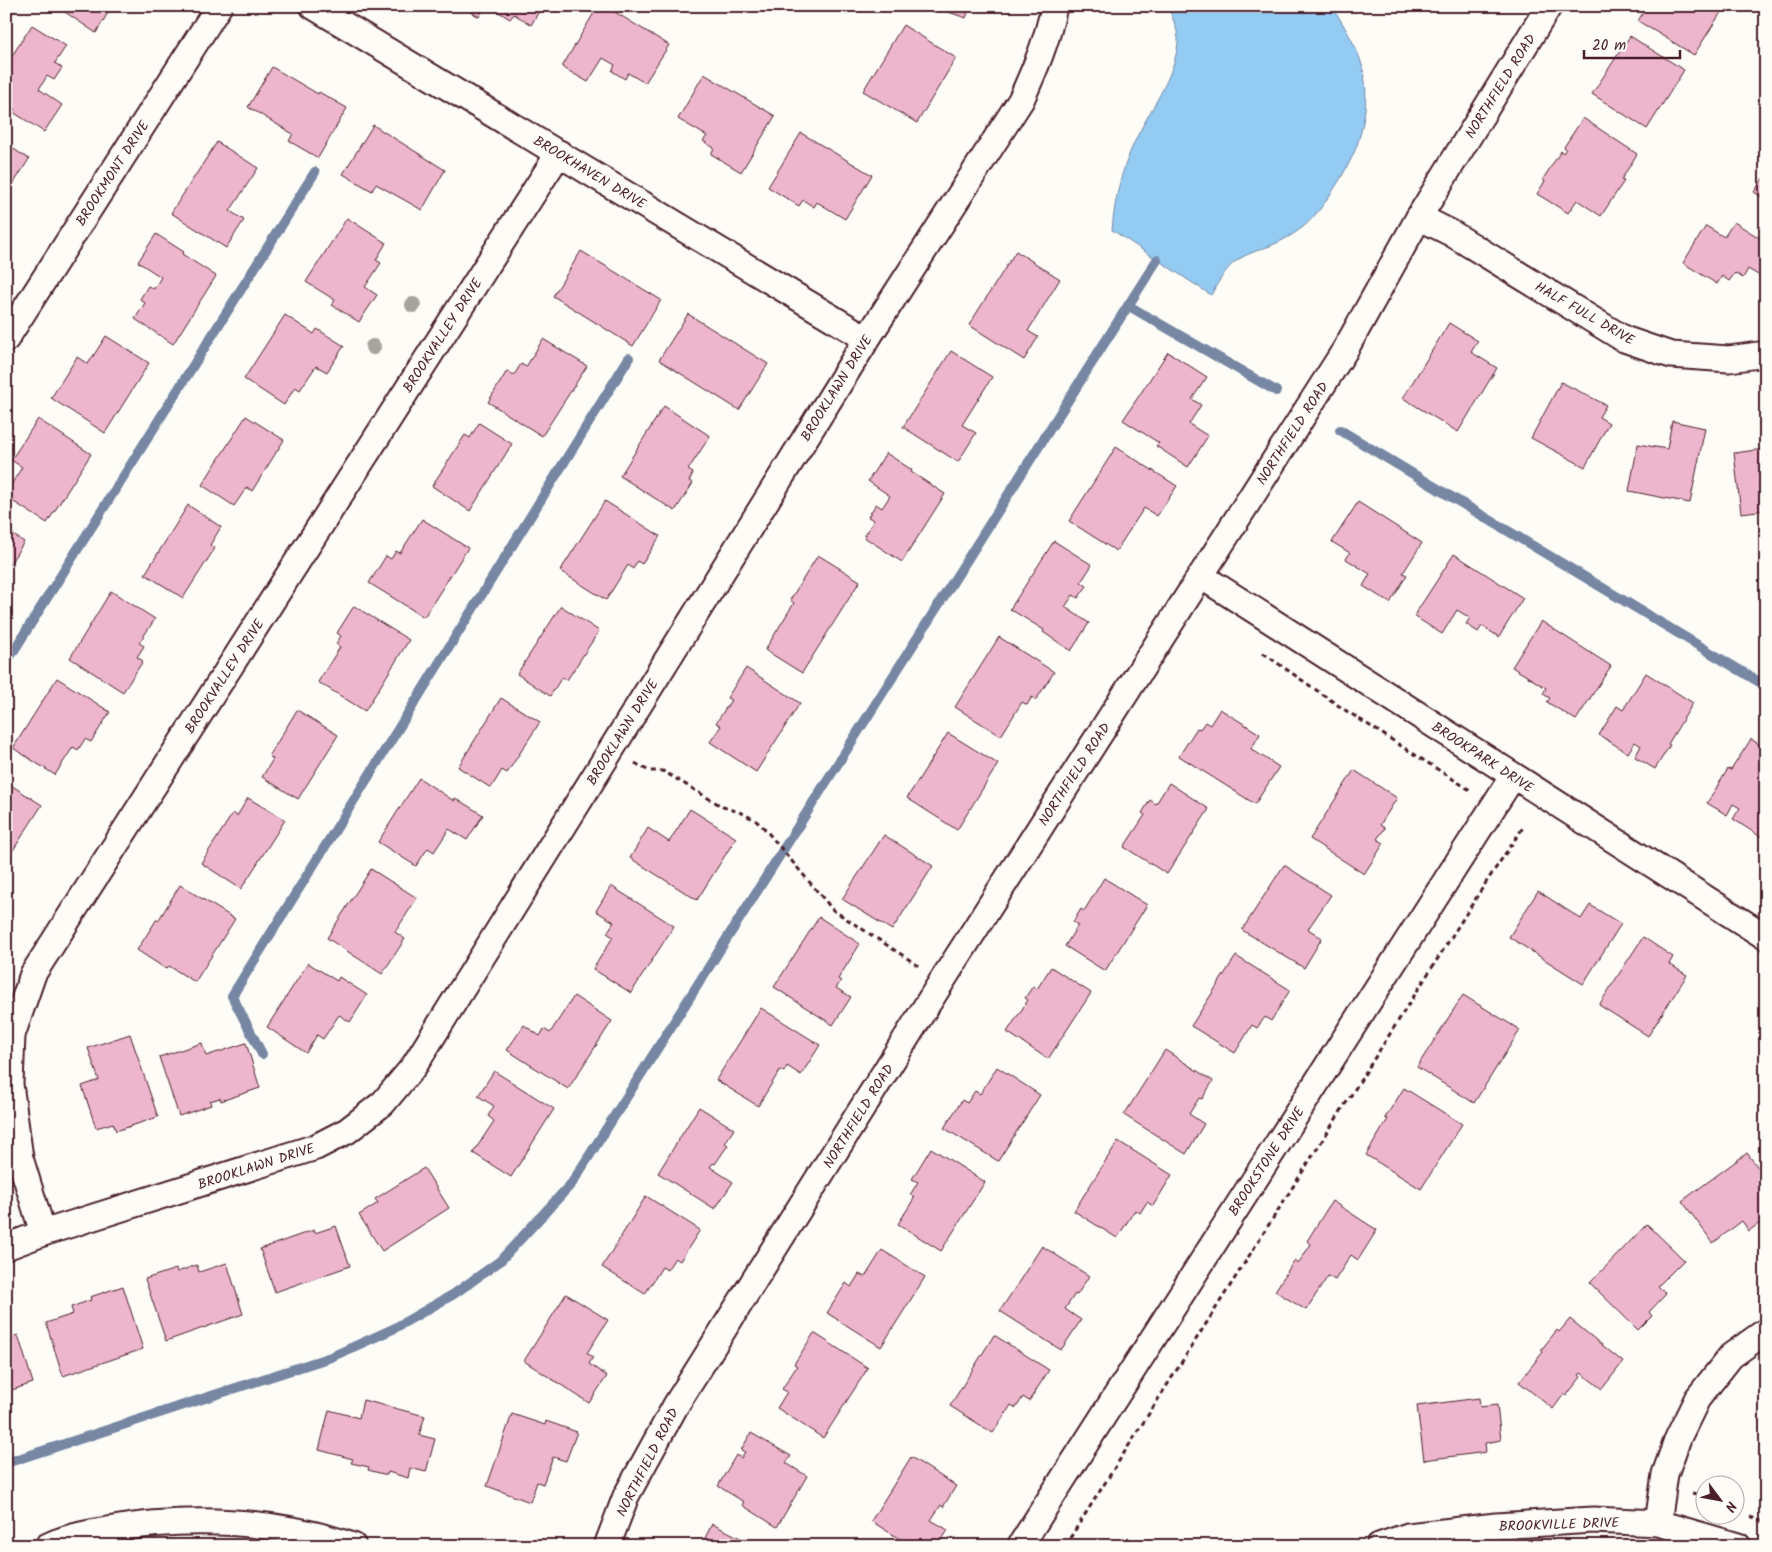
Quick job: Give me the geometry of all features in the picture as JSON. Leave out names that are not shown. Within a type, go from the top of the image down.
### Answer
[{"type":"street","name":"BROOKMONT DRIVE","points":[[6,339],[218,6]]},
{"type":"street","name":"BROOKHAVEN DRIVE","points":[[314,6],[867,339]]},
{"type":"street","name":"BROOKLAWN DRIVE","points":[[6,1247],[43,1233],[316,1148],[347,1131],[383,1103],[419,1059],[867,339],[1021,100],[1049,30],[1054,6]]},
{"type":"street","name":"NORTHFIELD ROAD","points":[[607,1546],[626,1496],[676,1405],[942,982],[1345,350],[1419,217],[1549,6]]},
{"type":"street","name":"BROOKVALLEY DRIVE","points":[[43,1233],[20,1158],[10,1084],[12,1035],[33,974],[559,153]]},
{"type":"street","name":"HALF FULL DRIVE","points":[[1419,217],[1459,238],[1624,339],[1671,355],[1729,358],[1766,354]]},
{"type":"street","name":"BROOKPARK DRIVE","points":[[1201,576],[1766,937]]},
{"type":"street","name":"BROOKSTONE DRIVE","points":[[1020,1546],[1513,776]]},
{"type":"street","points":[[1658,1523],[1665,1474],[1678,1438],[1697,1399],[1731,1356],[1766,1331]]},
{"type":"street","name":"BROOKVILLE DRIVE","points":[[1379,1546],[1408,1536],[1496,1526],[1593,1520],[1658,1523],[1738,1546]]},
{"type":"street","points":[[48,1546],[92,1532],[141,1524],[183,1522],[236,1523],[290,1530],[353,1546]]},
{"type":"path","points":[[612,748],[649,770],[664,771],[723,807],[742,813],[755,820],[764,828],[833,910],[942,982]]},
{"type":"path","points":[[1065,1546],[1485,884],[1524,826]]},
{"type":"water","points":[[1168,6],[1332,6],[1356,48],[1364,74],[1366,100],[1360,134],[1349,163],[1327,200],[1311,220],[1295,233],[1279,242],[1248,254],[1232,264],[1211,295],[1112,230],[1117,195],[1126,163],[1141,129],[1161,94],[1176,56],[1177,34]]},
{"type":"building","points":[[56,6],[112,6],[96,33]]},
{"type":"building","points":[[462,6],[485,6],[479,17]]},
{"type":"building","points":[[489,6],[542,6],[531,25],[514,14],[510,19]]},
{"type":"building","points":[[598,6],[605,6],[669,45],[645,83],[628,73],[625,79],[612,71],[615,65],[603,58],[588,82],[562,67]]},
{"type":"building","points":[[931,6],[970,6],[966,18]]},
{"type":"building","points":[[1647,6],[1725,6],[1694,55],[1638,21]]},
{"type":"building","points":[[32,25],[66,46],[55,63],[62,68],[54,80],[47,76],[39,89],[62,105],[44,132],[13,112],[15,109],[6,104],[6,65]]},
{"type":"building","points":[[903,25],[956,58],[917,123],[863,91]]},
{"type":"building","points":[[1630,36],[1684,70],[1647,129],[1592,94]]},
{"type":"building","points":[[272,67],[318,94],[319,92],[347,108],[318,158],[289,141],[293,134],[248,107]]},
{"type":"building","points":[[704,74],[775,116],[741,172],[711,154],[714,148],[703,141],[707,136],[678,119]]},
{"type":"building","points":[[1583,118],[1637,154],[1621,180],[1624,181],[1601,216],[1577,200],[1568,213],[1537,194],[1545,181],[1543,179],[1561,151],[1563,153],[1566,149],[1564,147]]},
{"type":"building","points":[[373,125],[445,170],[422,210],[376,184],[372,191],[343,174]]},
{"type":"building","points":[[801,133],[872,175],[845,219],[817,202],[814,207],[803,200],[799,206],[768,187]]},
{"type":"building","points":[[217,142],[258,168],[230,211],[244,220],[226,248],[171,213]]},
{"type":"building","points":[[6,144],[29,159],[12,186],[6,182]]},
{"type":"building","points":[[1766,174],[1766,200],[1754,192]]},
{"type":"building","points":[[347,218],[386,243],[376,260],[381,263],[365,287],[377,295],[359,322],[332,305],[335,300],[306,282]]},
{"type":"building","points":[[1734,222],[1766,242],[1765,279],[1748,269],[1743,278],[1735,273],[1729,281],[1722,276],[1717,284],[1683,263],[1706,226],[1724,237]]},
{"type":"building","points":[[156,234],[216,276],[173,344],[135,319],[145,303],[140,299],[148,286],[154,289],[161,277],[138,262]]},
{"type":"building","points":[[581,251],[661,300],[633,346],[553,296]]},
{"type":"building","points":[[1016,251],[1060,279],[1028,331],[1038,337],[1024,360],[969,325]]},
{"type":"building","points":[[688,314],[768,364],[739,410],[659,360]]},
{"type":"building","points":[[285,315],[314,334],[317,329],[344,346],[327,372],[316,366],[300,390],[295,387],[284,405],[244,379]]},
{"type":"building","points":[[1449,323],[1478,341],[1471,352],[1497,368],[1458,432],[1403,398]]},
{"type":"building","points":[[106,336],[149,363],[105,433],[51,398],[77,357],[88,364]]},
{"type":"building","points":[[543,339],[587,366],[542,436],[488,402],[507,371],[514,375],[521,364],[526,367]]},
{"type":"building","points":[[951,351],[992,377],[962,425],[976,433],[958,462],[903,427]]},
{"type":"building","points":[[1168,352],[1207,377],[1192,399],[1201,405],[1189,424],[1208,436],[1188,467],[1156,446],[1159,443],[1123,420]]},
{"type":"building","points":[[1561,382],[1606,405],[1599,417],[1609,423],[1585,467],[1531,438]]},
{"type":"building","points":[[664,406],[710,436],[688,470],[693,473],[689,481],[693,483],[675,511],[620,476]]},
{"type":"building","points":[[246,416],[284,440],[252,491],[247,487],[234,506],[202,485]]},
{"type":"building","points":[[38,419],[91,454],[47,523],[6,497],[6,493],[22,467],[11,460]]},
{"type":"building","points":[[1672,421],[1705,428],[1690,503],[1629,491],[1638,444],[1667,449]]},
{"type":"building","points":[[479,423],[512,444],[470,511],[432,486],[465,435],[470,438]]},
{"type":"building","points":[[1766,423],[1766,510],[1741,513],[1734,453],[1764,449],[1761,424]]},
{"type":"building","points":[[1116,447],[1177,486],[1157,516],[1144,508],[1116,551],[1069,521]]},
{"type":"building","points":[[886,453],[945,494],[902,562],[864,537],[874,520],[868,517],[876,504],[882,508],[890,496],[868,481]]},
{"type":"building","points":[[605,501],[660,536],[642,564],[637,561],[633,569],[628,565],[606,600],[560,571]]},
{"type":"building","points":[[1358,502],[1422,543],[1403,573],[1407,575],[1390,603],[1363,586],[1370,574],[1346,559],[1350,553],[1332,542]]},
{"type":"building","points":[[188,505],[221,527],[210,545],[215,548],[183,598],[145,574]]},
{"type":"building","points":[[422,519],[468,548],[424,617],[369,583],[386,556],[391,559],[396,551],[400,553]]},
{"type":"building","points":[[6,530],[24,542],[6,570]]},
{"type":"building","points":[[1054,541],[1092,565],[1081,582],[1087,586],[1078,598],[1073,595],[1065,607],[1089,623],[1071,651],[1043,632],[1044,630],[1010,609]]},
{"type":"building","points":[[1454,554],[1523,598],[1499,637],[1482,626],[1478,632],[1466,624],[1470,618],[1457,610],[1442,634],[1414,616]]},
{"type":"building","points":[[818,555],[860,581],[802,673],[765,650],[794,603],[790,600]]},
{"type":"building","points":[[111,591],[155,619],[139,643],[144,646],[137,657],[143,661],[123,692],[70,658]]},
{"type":"building","points":[[354,606],[409,640],[365,711],[318,682],[340,647],[336,644],[341,636],[337,633]]},
{"type":"building","points":[[561,606],[599,631],[567,680],[562,677],[550,696],[517,674]]},
{"type":"building","points":[[1541,621],[1611,666],[1576,720],[1547,702],[1550,698],[1543,694],[1546,688],[1512,667]]},
{"type":"building","points":[[999,637],[1054,672],[1036,700],[1032,697],[1027,705],[1022,702],[1001,736],[955,707]]},
{"type":"building","points":[[746,668],[800,703],[756,772],[710,742],[721,726],[716,723],[731,700],[727,698]]},
{"type":"building","points":[[1646,673],[1693,703],[1655,769],[1635,757],[1641,746],[1635,742],[1628,753],[1599,735],[1617,706],[1623,710]]},
{"type":"building","points":[[57,678],[110,712],[91,742],[85,739],[78,750],[73,747],[55,775],[13,748]]},
{"type":"building","points":[[501,698],[540,722],[507,773],[502,770],[491,788],[458,767]]},
{"type":"building","points":[[1220,709],[1260,734],[1251,749],[1279,767],[1255,804],[1179,756],[1197,728],[1200,729],[1205,722],[1210,725]]},
{"type":"building","points":[[297,710],[338,735],[298,799],[262,777],[273,759],[269,756]]},
{"type":"building","points":[[948,733],[998,764],[957,830],[907,798]]},
{"type":"building","points":[[1751,739],[1766,749],[1766,829],[1761,837],[1733,819],[1740,808],[1733,804],[1727,815],[1707,803],[1728,769],[1731,770]]},
{"type":"building","points":[[1354,770],[1397,798],[1380,825],[1385,828],[1377,839],[1384,843],[1364,874],[1310,839]]},
{"type":"building","points":[[419,778],[454,801],[455,798],[483,815],[467,840],[449,829],[434,852],[428,848],[416,866],[378,842]]},
{"type":"building","points":[[6,782],[42,805],[10,855],[6,852]]},
{"type":"building","points":[[1169,783],[1209,809],[1167,874],[1124,847],[1145,815],[1142,813],[1150,800],[1156,804]]},
{"type":"building","points":[[248,798],[285,820],[241,889],[201,863],[233,813],[237,816]]},
{"type":"building","points":[[690,809],[736,838],[697,900],[630,858],[648,828],[669,842]]},
{"type":"building","points":[[884,835],[933,866],[892,930],[842,899]]},
{"type":"building","points":[[1284,865],[1331,895],[1308,929],[1322,938],[1304,968],[1242,930]]},
{"type":"building","points":[[371,869],[417,898],[395,932],[405,939],[382,974],[327,938]]},
{"type":"building","points":[[1104,878],[1147,905],[1105,971],[1065,946],[1078,925],[1073,922],[1081,909],[1084,911]]},
{"type":"building","points":[[180,885],[235,919],[195,982],[169,966],[166,969],[137,950],[157,919],[158,921]]},
{"type":"building","points":[[611,886],[674,926],[631,993],[593,969],[613,937],[607,933],[614,922],[596,911]]},
{"type":"building","points":[[1538,891],[1581,919],[1590,905],[1621,924],[1583,984],[1509,937]]},
{"type":"building","points":[[819,917],[860,944],[838,979],[841,981],[836,988],[851,997],[833,1025],[774,987]]},
{"type":"building","points":[[1643,937],[1673,957],[1669,964],[1687,975],[1648,1036],[1599,1005]]},
{"type":"building","points":[[1236,956],[1290,990],[1271,1021],[1265,1017],[1257,1028],[1252,1025],[1235,1053],[1191,1026]]},
{"type":"building","points":[[308,963],[337,981],[339,977],[367,995],[350,1022],[339,1015],[323,1039],[317,1035],[306,1053],[267,1027]]},
{"type":"building","points":[[1051,967],[1091,993],[1048,1059],[1007,1032],[1028,1000],[1025,998],[1033,986],[1037,989]]},
{"type":"building","points":[[1463,995],[1520,1030],[1474,1103],[1417,1067]]},
{"type":"building","points":[[574,996],[612,1021],[568,1089],[507,1050],[524,1025],[540,1036],[544,1029],[550,1033]]},
{"type":"building","points":[[761,1008],[820,1045],[801,1075],[787,1066],[784,1072],[780,1070],[758,1106],[716,1080]]},
{"type":"building","points":[[130,1034],[158,1117],[116,1131],[113,1123],[96,1128],[82,1086],[99,1080],[88,1048]]},
{"type":"building","points":[[202,1043],[206,1056],[246,1043],[260,1088],[221,1101],[220,1098],[210,1101],[211,1105],[179,1116],[159,1057]]},
{"type":"building","points":[[1165,1050],[1213,1081],[1202,1099],[1199,1098],[1189,1114],[1204,1124],[1186,1154],[1124,1115]]},
{"type":"building","points":[[997,1067],[1040,1095],[998,1161],[944,1128],[962,1100],[967,1103],[975,1091],[980,1094]]},
{"type":"building","points":[[494,1071],[554,1109],[511,1177],[473,1153],[494,1121],[488,1116],[494,1106],[478,1096]]},
{"type":"building","points":[[1404,1088],[1462,1124],[1421,1189],[1366,1155],[1388,1119],[1385,1118]]},
{"type":"building","points":[[699,1107],[734,1129],[725,1143],[728,1145],[715,1164],[713,1163],[710,1167],[733,1182],[715,1209],[658,1173]]},
{"type":"building","points":[[1118,1141],[1172,1175],[1153,1206],[1147,1202],[1140,1213],[1135,1210],[1117,1238],[1074,1211]]},
{"type":"building","points":[[931,1148],[985,1182],[941,1251],[898,1224],[915,1197],[910,1195],[918,1182],[912,1179]]},
{"type":"building","points":[[1747,1153],[1766,1178],[1766,1218],[1749,1231],[1742,1221],[1713,1243],[1682,1201]]},
{"type":"building","points":[[424,1168],[449,1208],[382,1251],[359,1215],[378,1203],[375,1199]]},
{"type":"building","points":[[646,1196],[700,1230],[680,1261],[675,1258],[667,1270],[662,1267],[645,1294],[602,1267]]},
{"type":"building","points":[[1332,1201],[1377,1230],[1358,1260],[1351,1255],[1335,1280],[1328,1276],[1306,1310],[1275,1291],[1294,1261],[1298,1264],[1311,1244],[1307,1241]]},
{"type":"building","points":[[1647,1224],[1684,1260],[1658,1286],[1666,1294],[1649,1312],[1652,1316],[1638,1330],[1590,1283]]},
{"type":"building","points":[[336,1226],[350,1266],[275,1292],[260,1249],[314,1230],[315,1233]]},
{"type":"building","points":[[1042,1246],[1089,1276],[1065,1309],[1081,1320],[1061,1350],[1000,1311]]},
{"type":"building","points":[[882,1250],[925,1277],[881,1347],[827,1313],[846,1283],[851,1287],[859,1274],[865,1277]]},
{"type":"building","points":[[227,1263],[243,1314],[166,1341],[145,1279],[176,1269],[177,1272],[197,1265],[199,1272]]},
{"type":"building","points":[[123,1286],[143,1349],[63,1376],[46,1323],[73,1314],[71,1307],[91,1300],[90,1297]]},
{"type":"building","points":[[566,1294],[608,1320],[587,1353],[593,1357],[589,1364],[607,1376],[589,1403],[524,1361]]},
{"type":"building","points":[[1570,1319],[1623,1362],[1602,1389],[1581,1373],[1579,1375],[1581,1377],[1566,1396],[1564,1394],[1553,1409],[1519,1382],[1543,1352],[1541,1350],[1557,1330],[1559,1332]]},
{"type":"building","points":[[814,1333],[868,1368],[823,1438],[777,1408],[787,1392],[782,1389],[797,1366],[794,1364]]},
{"type":"building","points":[[18,1335],[33,1383],[6,1392],[6,1339]]},
{"type":"building","points":[[994,1335],[1049,1370],[1029,1401],[1023,1397],[1016,1408],[1011,1405],[993,1433],[950,1406]]},
{"type":"building","points":[[1479,1398],[1480,1407],[1497,1405],[1501,1440],[1485,1443],[1486,1452],[1424,1460],[1417,1406]]},
{"type":"building","points":[[363,1400],[425,1416],[419,1435],[435,1439],[426,1472],[410,1468],[408,1478],[388,1472],[387,1475],[368,1470],[369,1467],[351,1463],[353,1459],[319,1450],[329,1410],[359,1418]]},
{"type":"building","points":[[512,1414],[545,1425],[546,1421],[577,1432],[566,1461],[553,1457],[543,1484],[537,1482],[530,1502],[487,1486]]},
{"type":"building","points":[[751,1433],[791,1456],[786,1463],[807,1476],[777,1527],[742,1505],[744,1502],[718,1486],[736,1455],[741,1458],[745,1452],[741,1450]]},
{"type":"building","points":[[911,1457],[956,1486],[943,1507],[941,1505],[931,1520],[948,1530],[938,1546],[911,1546],[871,1521]]},
{"type":"building","points":[[712,1524],[757,1546],[701,1546]]},
{"type":"waterway","points":[[6,14],[11,6]]},
{"type":"waterway","points":[[6,663],[315,172]]},
{"type":"waterway","points":[[6,1463],[331,1357],[393,1329],[454,1294],[500,1261],[572,1183],[1157,260]]},
{"type":"waterway","points":[[1129,306],[1276,391]]},
{"type":"waterway","points":[[262,1054],[232,996],[629,358]]},
{"type":"waterway","points":[[1340,430],[1766,686]]}]
